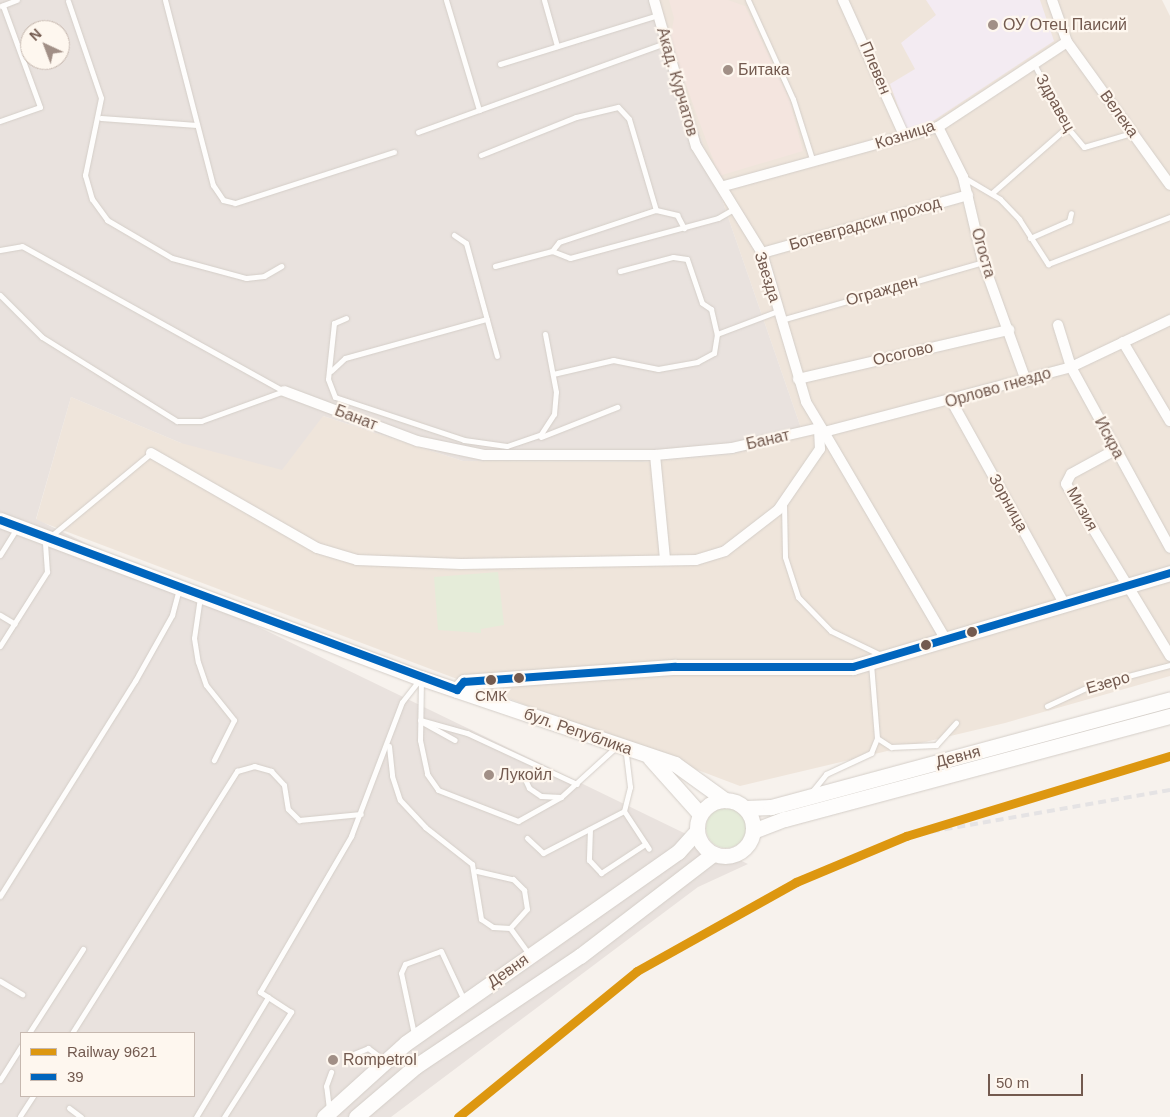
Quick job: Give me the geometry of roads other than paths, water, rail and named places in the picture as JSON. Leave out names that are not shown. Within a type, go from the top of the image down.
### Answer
[{"type":"main road","name":"бул. Република","points":[[0,520],[421,678],[684,769],[725,800]]},
{"type":"main road","points":[[457,690],[464,682],[675,667],[853,667],[944,638],[1065,605],[1170,573]]},
{"type":"main road","name":"Девня","points":[[745,808],[809,797],[1170,699]]},
{"type":"main road","name":"Девня","points":[[753,831],[785,819],[1170,716]]},
{"type":"main road","name":"бул. Република","points":[[649,757],[700,814]]},
{"type":"main road","points":[[725,800],[745,808],[753,831],[750,842],[734,855],[713,854],[696,831],[700,814],[725,800]]},
{"type":"main road","name":"Девня","points":[[327,1114],[384,1060],[678,852],[696,831]]},
{"type":"main road","name":"Девня","points":[[356,1117],[416,1066],[585,952],[713,854]]},
{"type":"street","name":"Акад. Курчатов","points":[[654,0],[696,146],[724,186]]},
{"type":"street","name":"Плевен","points":[[843,0],[905,137]]},
{"type":"street","name":"Велека","points":[[1052,0],[1067,42],[1170,186]]},
{"type":"street","name":"Козница","points":[[724,186],[905,137],[938,126],[1067,42]]},
{"type":"street","name":"Огоста","points":[[938,126],[963,177],[983,262],[1026,381]]},
{"type":"street","name":"Звезда","points":[[724,186],[762,253],[798,379],[822,430],[944,638]]},
{"type":"street","name":"Ботевградски проход","points":[[762,253],[968,196]]},
{"type":"street","name":"Орлово гнездо","points":[[822,430],[952,402],[1071,367],[1170,320]]},
{"type":"street","name":"Искра","points":[[1058,325],[1071,367],[1170,548]]},
{"type":"street","name":"Осогово","points":[[798,379],[1009,330]]},
{"type":"street","points":[[1123,342],[1170,421]]},
{"type":"street","name":"Банат","points":[[284,391],[448,451],[655,455],[732,448],[822,430]]},
{"type":"street","name":"Зорница","points":[[952,402],[1065,605]]},
{"type":"street","points":[[151,454],[282,532],[357,560],[462,564],[665,559],[696,560],[725,551],[778,510],[784,499],[818,455],[822,430]]},
{"type":"street","name":"Мизия","points":[[1115,450],[1072,474],[1066,484],[1128,586]]},
{"type":"street","points":[[655,455],[665,559]]},
{"type":"street","points":[[1128,586],[1170,656]]},
{"type":"lane","points":[[0,121],[40,107],[1,6],[17,0]]},
{"type":"lane","points":[[165,0],[215,191],[229,202],[394,152]]},
{"type":"lane","points":[[446,0],[479,110]]},
{"type":"lane","points":[[544,0],[557,46]]},
{"type":"lane","points":[[748,0],[793,99],[813,162]]},
{"type":"lane","points":[[68,1],[97,79],[100,118],[85,175],[92,199],[107,220],[172,258],[246,278],[264,276],[281,266]]},
{"type":"lane","points":[[500,64],[658,15]]},
{"type":"lane","points":[[418,132],[665,43]]},
{"type":"lane","name":"Здравец","points":[[1033,63],[1067,127],[1077,141],[1091,149],[1132,133]]},
{"type":"lane","points":[[481,155],[576,118],[618,107],[629,119],[656,210]]},
{"type":"lane","points":[[100,118],[197,125]]},
{"type":"lane","points":[[992,193],[1067,127]]},
{"type":"lane","points":[[963,177],[992,193],[1019,220],[1042,259],[1050,264],[1170,217]]},
{"type":"lane","points":[[495,266],[552,251],[570,258],[718,218],[737,208]]},
{"type":"lane","points":[[552,251],[559,242],[656,210],[677,215],[684,228]]},
{"type":"lane","points":[[1030,238],[1069,221],[1071,213]]},
{"type":"lane","points":[[454,235],[466,243],[497,356]]},
{"type":"lane","name":"Банат","points":[[0,250],[22,246],[284,391]]},
{"type":"lane","points":[[553,374],[613,360],[658,369],[697,362],[714,353],[717,334],[712,309],[702,303],[686,259],[673,257],[620,271]]},
{"type":"lane","name":"Огражден","points":[[717,334],[779,315],[983,262]]},
{"type":"lane","points":[[0,295],[42,337],[177,421],[201,421],[284,391]]},
{"type":"lane","points":[[346,318],[334,323],[329,374],[331,391],[346,403],[464,440],[507,446],[531,441],[617,407]]},
{"type":"lane","points":[[329,374],[345,358],[487,319]]},
{"type":"lane","points":[[531,441],[554,414],[553,374],[545,334]]},
{"type":"lane","points":[[0,646],[47,572],[47,537],[151,454]]},
{"type":"lane","points":[[784,499],[785,557],[798,597],[831,631],[886,657]]},
{"type":"lane","points":[[0,555],[19,526]]},
{"type":"lane","points":[[0,896],[135,681],[172,616],[180,587]]},
{"type":"lane","points":[[200,594],[194,638],[198,662],[206,685],[234,720],[214,760]]},
{"type":"lane","points":[[0,615],[14,624]]},
{"type":"lane","points":[[809,797],[826,774],[865,758],[877,738],[871,662]]},
{"type":"lane","name":"Езеро","points":[[1047,706],[1090,686],[1170,665]]},
{"type":"lane","points":[[421,678],[420,720],[427,774],[438,790],[518,821],[561,797],[621,747],[630,793],[624,811],[541,853],[527,838]]},
{"type":"lane","points":[[224,1117],[291,1012],[260,992],[361,814],[408,688],[421,678]]},
{"type":"lane","points":[[420,720],[455,740]]},
{"type":"lane","points":[[420,720],[467,733],[577,784]]},
{"type":"lane","points":[[877,738],[892,747],[936,745],[956,722]]},
{"type":"lane","points":[[389,743],[392,776],[400,800],[477,871],[513,879],[524,890],[525,915],[510,928],[493,927],[482,919],[476,904],[477,871]]},
{"type":"lane","points":[[73,1032],[237,772],[254,766],[276,774],[284,785],[288,809],[299,820],[361,814]]},
{"type":"lane","points":[[523,776],[529,788],[541,796],[561,797]]},
{"type":"lane","points":[[590,828],[589,860],[601,874],[647,847],[624,811]]},
{"type":"lane","points":[[510,928],[531,956]]},
{"type":"lane","points":[[30,1032],[82,949]]},
{"type":"lane","points":[[415,1037],[400,973],[405,964],[441,951],[465,1002]]},
{"type":"lane","points":[[0,981],[22,994]]},
{"type":"lane","points":[[196,1117],[268,997]]},
{"type":"lane","points":[[0,1080],[20,1048]]},
{"type":"lane","points":[[346,1057],[368,1048],[384,1060]]},
{"type":"lane","points":[[327,1114],[326,1086],[331,1072]]},
{"type":"lane","points":[[20,1116],[32,1097]]},
{"type":"lane","points":[[69,1108],[81,1117]]},
{"type":"railway","points":[[906,836],[1170,790]]},
{"type":"rail line","name":"9621","points":[[458,1117],[637,971],[796,882],[906,836],[1170,756]]},
{"type":"place","name":"ОУ Отец Паисий","points":[[993,25]]},
{"type":"place","name":"Битака","points":[[728,70]]},
{"type":"place","name":"СМК","points":[[491,680]]},
{"type":"place","name":"Лукойл","points":[[489,775]]},
{"type":"place","name":"Rompetrol","points":[[333,1060]]}]
